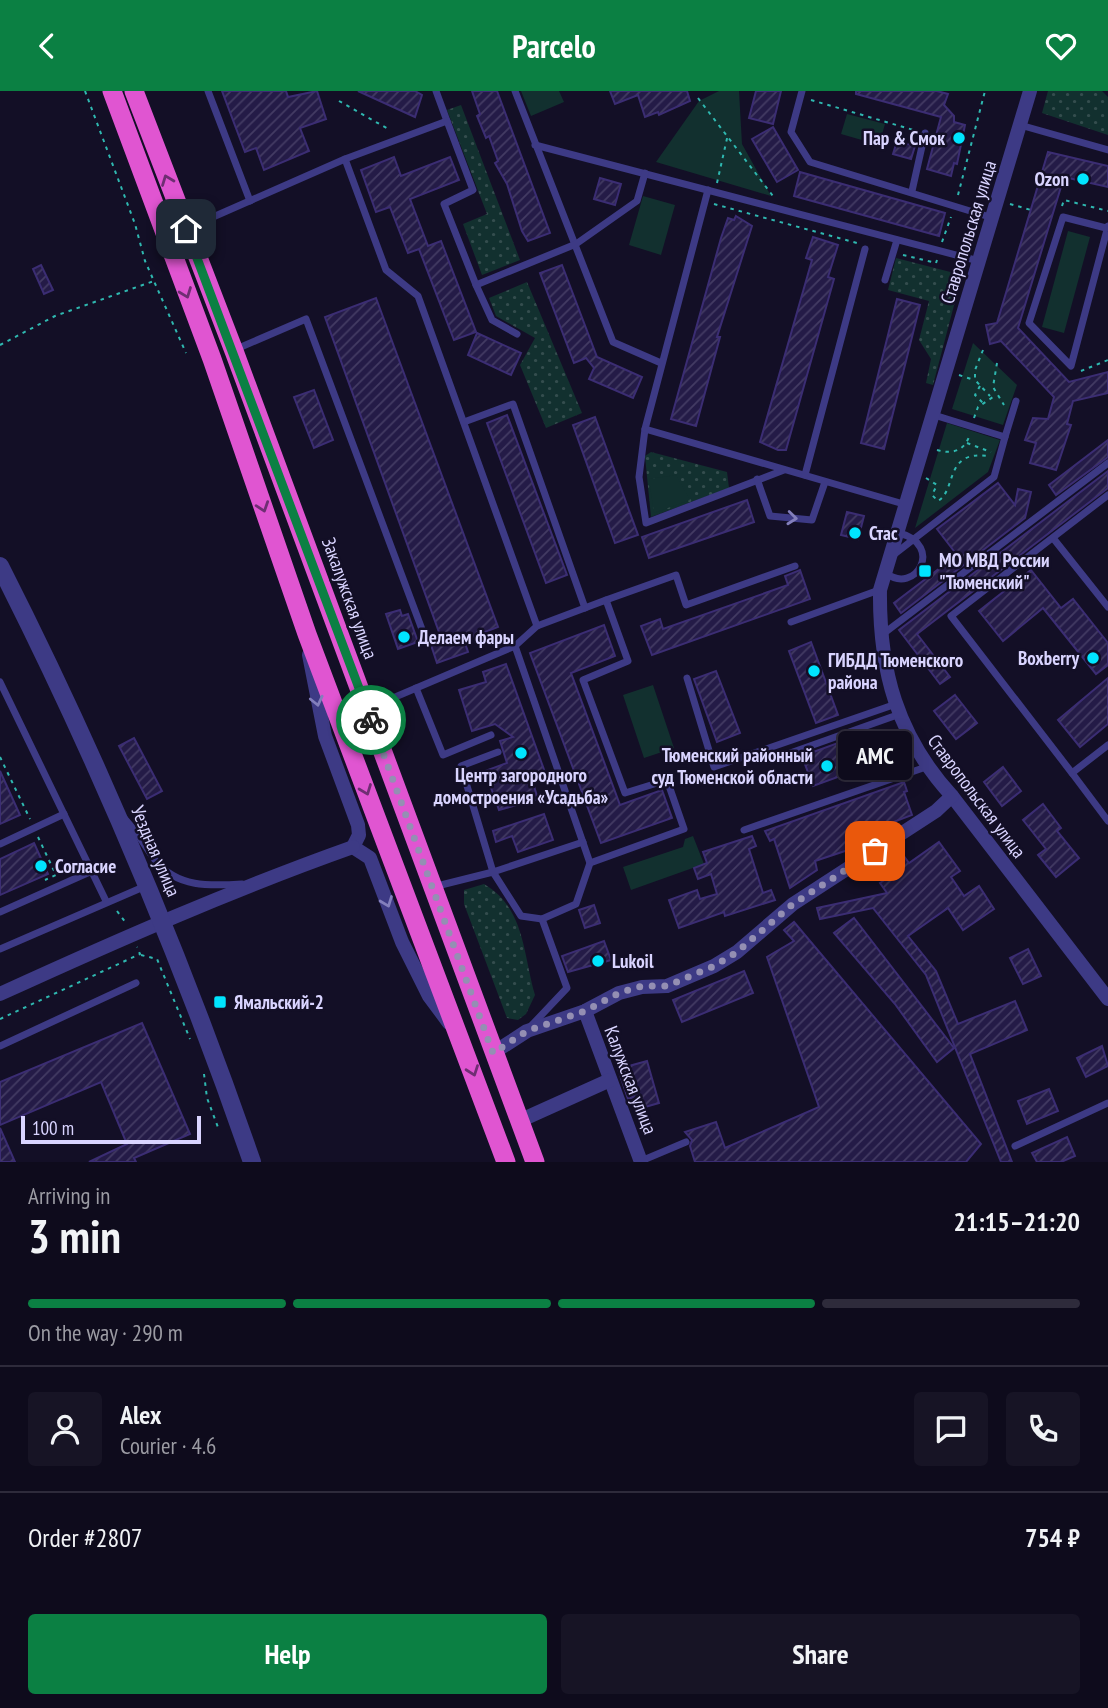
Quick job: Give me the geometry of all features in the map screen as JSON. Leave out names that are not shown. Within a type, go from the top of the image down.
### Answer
[{"type":"highway","points":[[112,91],[212,359],[307,634],[506,1162]]},
{"type":"highway","name":"Закалужская улица","points":[[134,91],[234,351],[535,1162]]},
{"type":"street","name":"Ставропольская улица","points":[[1030,91],[880,590],[879,636],[898,709],[908,736],[926,767],[952,796],[1108,999]]},
{"type":"street","name":"Уездная улица","points":[[0,566],[49,662],[117,810],[200,1012],[252,1162]]},
{"type":"street","points":[[0,994],[250,883],[353,847],[359,835],[358,825],[325,736],[312,681],[307,634]]},
{"type":"street","points":[[493,1053],[527,1031],[585,1011],[619,993],[642,986],[667,986],[714,966],[737,952],[793,904],[936,811],[952,796]]},
{"type":"street","points":[[353,847],[370,858],[402,942],[429,996],[464,1045]]},
{"type":"street","name":"Калужская улица","points":[[585,1011],[640,1162]]},
{"type":"street","points":[[519,1121],[610,1080]]},
{"type":"lane","points":[[208,91],[250,201]]},
{"type":"lane","points":[[436,91],[473,190],[444,204],[492,320],[517,334]]},
{"type":"lane","points":[[515,91],[613,342],[661,363]]},
{"type":"lane","points":[[801,94],[791,132],[810,162],[912,191],[993,218]]},
{"type":"lane","points":[[186,229],[345,159],[447,121]]},
{"type":"lane","points":[[1020,125],[1108,150]]},
{"type":"lane","points":[[912,191],[925,133]]},
{"type":"lane","points":[[536,145],[980,261]]},
{"type":"lane","points":[[345,159],[386,269],[418,296],[537,626]]},
{"type":"lane","points":[[476,285],[576,244],[637,201],[645,173]]},
{"type":"lane","points":[[708,190],[645,429],[639,477],[646,523],[784,470]]},
{"type":"lane","points":[[1063,217],[1107,227],[1078,337],[1071,366],[1029,323],[1063,217]]},
{"type":"lane","points":[[885,280],[897,240]]},
{"type":"lane","points":[[805,475],[866,247]]},
{"type":"lane","points":[[234,351],[306,320],[424,632]]},
{"type":"lane","points":[[891,557],[994,477],[1016,401]]},
{"type":"lane","points":[[464,422],[513,404],[585,608]]},
{"type":"lane","points":[[934,415],[1005,437]]},
{"type":"lane","points":[[645,429],[907,505]]},
{"type":"lane","points":[[879,636],[1108,463]]},
{"type":"lane","points":[[757,479],[769,516],[812,520],[825,482]]},
{"type":"lane","points":[[1108,495],[951,616],[1108,821]]},
{"type":"lane","points":[[886,573],[893,579],[902,580],[911,577],[919,568],[923,551],[915,539],[899,533]]},
{"type":"lane","points":[[1053,538],[1108,607]]},
{"type":"lane","points":[[367,709],[515,646],[537,626],[676,575],[686,605],[795,566]]},
{"type":"lane","points":[[791,622],[880,590]]},
{"type":"lane","points":[[590,863],[684,829],[667,780],[625,793],[583,680],[628,661],[606,600]]},
{"type":"lane","points":[[498,752],[460,766],[494,872],[521,916],[542,919],[576,904],[590,863],[515,646]]},
{"type":"lane","points":[[687,678],[714,767],[898,709]]},
{"type":"lane","points":[[0,682],[106,901]]},
{"type":"lane","points":[[416,688],[443,755],[491,736]]},
{"type":"lane","points":[[779,757],[898,709]]},
{"type":"lane","points":[[1072,773],[1108,745]]},
{"type":"lane","points":[[744,830],[926,767]]},
{"type":"lane","points":[[117,810],[142,838],[156,861],[177,878],[197,885],[250,883]]},
{"type":"lane","points":[[0,844],[64,814]]},
{"type":"lane","points":[[432,887],[494,872],[583,842]]},
{"type":"lane","points":[[0,912],[92,871]]},
{"type":"lane","points":[[0,949],[148,884]]},
{"type":"lane","points":[[527,1031],[567,988],[542,919]]},
{"type":"lane","points":[[0,1046],[136,983]]},
{"type":"lane","points":[[1015,1146],[1108,1103]]},
{"type":"lane","points":[[640,1162],[686,1142]]},
{"type":"path","points":[[85,91],[153,281],[186,353]]},
{"type":"path","points":[[893,253],[936,263],[955,205],[985,91]]},
{"type":"path","points":[[801,94],[925,133]]},
{"type":"path","points":[[698,98],[728,133],[776,200]]},
{"type":"path","points":[[339,101],[404,137]]},
{"type":"path","points":[[717,184],[728,133]]},
{"type":"path","points":[[1061,209],[1064,200],[1108,211]]},
{"type":"path","points":[[705,202],[866,247]]},
{"type":"path","points":[[1006,203],[1031,210]]},
{"type":"path","points":[[0,345],[55,316],[153,281]]},
{"type":"path","points":[[975,380],[975,370],[984,350]]},
{"type":"path","points":[[1071,375],[1108,360]]},
{"type":"path","points":[[997,363],[993,387],[996,395],[1012,414]]},
{"type":"path","points":[[955,373],[975,380],[991,398]]},
{"type":"path","points":[[981,386],[975,395],[983,403]]},
{"type":"path","points":[[932,449],[949,453],[966,443],[983,403],[996,395]]},
{"type":"path","points":[[966,443],[1000,456]]},
{"type":"path","points":[[924,478],[936,482],[937,489],[932,495],[938,501],[946,494],[949,477],[954,469],[969,457],[1000,456]]},
{"type":"path","points":[[140,954],[156,959],[193,1045]]},
{"type":"path","points":[[203,1069],[207,1098],[219,1130]]},
{"type":"green space","points":[[521,91],[559,91],[564,102],[531,116]]},
{"type":"green space","points":[[719,91],[739,91],[742,144],[771,196],[656,162],[699,101]]},
{"type":"green space","points":[[1048,91],[1102,91],[1108,97],[1108,135],[1042,113]]},
{"type":"green space","points":[[461,105],[520,260],[482,275],[463,224],[487,214],[447,110]]},
{"type":"green space","points":[[847,114],[885,124],[879,145],[841,134]]},
{"type":"green space","points":[[643,196],[675,205],[661,255],[629,245]]},
{"type":"green space","points":[[1068,231],[1090,237],[1064,333],[1042,327]]},
{"type":"green space","points":[[896,258],[962,275],[933,385],[926,383],[931,359],[919,340],[929,301],[888,290]]},
{"type":"green space","points":[[527,282],[582,413],[546,428],[520,365],[535,338],[496,316],[489,298]]},
{"type":"green space","points":[[973,343],[1017,385],[1003,425],[952,409]]},
{"type":"green space","points":[[947,423],[1000,440],[988,472],[915,528]]},
{"type":"green space","points":[[651,452],[727,472],[729,488],[651,517],[645,456]]},
{"type":"green space","points":[[676,475],[690,500],[654,513],[649,479]]},
{"type":"green space","points":[[653,685],[674,748],[644,758],[623,695]]},
{"type":"green space","points":[[693,836],[704,864],[631,890],[623,867],[683,847],[685,839]]},
{"type":"green space","points":[[484,884],[508,906],[524,948],[535,995],[526,1014],[518,1020],[507,1018],[464,904],[464,890]]},
{"type":"building","points":[[222,91],[286,91],[288,97],[317,91],[326,119],[300,128],[309,151],[264,170],[256,148],[245,152]]},
{"type":"building","points":[[358,91],[415,91],[422,95],[415,117]]},
{"type":"building","points":[[472,91],[497,91],[550,233],[528,241],[522,231],[507,184],[495,163],[498,161],[489,136],[486,138],[477,116],[480,114]]},
{"type":"building","points":[[610,91],[687,91],[690,101],[659,115],[658,112],[645,117],[638,95],[615,104]]},
{"type":"building","points":[[756,91],[781,91],[773,124],[749,118]]},
{"type":"building","points":[[856,91],[937,91],[948,94],[944,105],[954,116],[954,122],[965,125],[957,164],[954,163],[951,176],[927,169],[941,117],[856,94]]},
{"type":"building","points":[[773,127],[798,170],[777,182],[752,139]]},
{"type":"building","points":[[897,141],[915,146],[911,159],[893,154]]},
{"type":"building","points":[[1048,152],[1108,166],[1108,187],[1064,177],[1018,328],[1069,382],[1108,372],[1108,393],[1073,401],[1067,424],[1071,425],[1056,470],[1030,463],[1036,443],[1025,440],[1033,418],[1048,419],[1054,397],[1001,341],[990,344],[986,325],[997,323]]},
{"type":"building","points":[[394,157],[401,176],[450,157],[459,180],[410,199],[428,246],[441,241],[476,332],[454,340],[419,249],[408,253],[390,207],[376,212],[361,170]]},
{"type":"building","points":[[800,172],[945,213],[939,236],[794,196]]},
{"type":"building","points":[[600,178],[621,184],[615,205],[594,199]]},
{"type":"building","points":[[736,216],[752,226],[717,337],[720,337],[696,426],[671,419],[721,238],[728,218],[734,220]]},
{"type":"building","points":[[813,237],[838,245],[828,277],[834,279],[786,450],[778,450],[760,442],[812,260],[806,258]]},
{"type":"building","points":[[41,265],[53,290],[44,294],[33,269]]},
{"type":"building","points":[[562,265],[597,357],[642,377],[633,398],[589,379],[594,368],[586,358],[574,363],[540,273]]},
{"type":"building","points":[[376,298],[498,627],[464,640],[468,652],[437,663],[429,639],[440,635],[325,317]]},
{"type":"building","points":[[897,299],[920,305],[884,449],[861,443]]},
{"type":"building","points":[[477,333],[521,353],[511,375],[468,355]]},
{"type":"building","points":[[314,390],[333,440],[314,448],[294,397]]},
{"type":"building","points":[[507,415],[567,575],[546,583],[487,423]]},
{"type":"building","points":[[595,417],[638,535],[615,543],[573,425]]},
{"type":"building","points":[[1108,440],[1108,457],[1056,495],[1049,485]]},
{"type":"building","points":[[1108,471],[1108,488],[917,634],[950,677],[940,684],[899,630]]},
{"type":"building","points":[[998,483],[1015,505],[1018,489],[1031,492],[1025,518],[901,613],[894,603],[957,555],[937,529]]},
{"type":"building","points":[[747,500],[754,522],[649,558],[642,537]]},
{"type":"building","points":[[847,512],[864,516],[858,539],[841,535]]},
{"type":"building","points":[[800,570],[810,599],[652,655],[641,626],[660,619],[663,629],[788,585],[785,576]]},
{"type":"building","points":[[1031,570],[1061,608],[1073,599],[1108,643],[1108,665],[1096,674],[1043,608],[1003,641],[979,611]]},
{"type":"building","points":[[400,610],[402,616],[408,614],[418,642],[398,649],[386,614]]},
{"type":"building","points":[[604,625],[615,656],[571,673],[620,805],[662,790],[672,818],[601,843],[530,653]]},
{"type":"building","points":[[811,642],[838,715],[816,723],[789,651]]},
{"type":"building","points":[[506,664],[547,778],[533,783],[538,799],[499,810],[485,771],[507,763],[500,741],[513,737],[495,724],[472,731],[459,690],[486,682],[483,672]]},
{"type":"building","points":[[716,671],[740,733],[717,742],[694,679]]},
{"type":"building","points":[[1108,678],[1108,724],[1080,747],[1058,720]]},
{"type":"building","points":[[955,695],[977,723],[956,739],[934,711]]},
{"type":"building","points":[[134,738],[162,791],[147,799],[119,746]]},
{"type":"building","points":[[849,739],[860,769],[813,786],[802,756]]},
{"type":"building","points":[[1003,767],[1021,791],[1002,806],[984,782]]},
{"type":"building","points":[[0,771],[20,815],[0,824]]},
{"type":"building","points":[[904,782],[907,791],[904,792],[912,815],[875,829],[877,837],[857,847],[815,861],[817,870],[790,888],[774,839],[770,841],[765,831]]},
{"type":"building","points":[[1043,804],[1061,828],[1057,831],[1079,858],[1056,877],[1038,855],[1046,849],[1023,820]]},
{"type":"building","points":[[544,814],[553,840],[518,852],[512,836],[496,842],[493,831]]},
{"type":"building","points":[[752,836],[756,846],[749,849],[763,893],[771,890],[775,900],[725,916],[724,912],[679,928],[669,900],[697,890],[700,899],[717,894],[711,874],[698,879],[694,868],[707,863],[703,852]]},
{"type":"building","points":[[939,842],[960,871],[951,877],[964,896],[979,886],[994,909],[963,930],[948,908],[908,936],[936,971],[958,1024],[1015,1001],[1027,1030],[970,1054],[1012,1162],[1001,1162],[926,975],[873,908],[820,919],[817,908],[887,893],[880,883],[890,876],[882,865],[901,852],[909,863]]},
{"type":"building","points":[[34,843],[48,874],[0,895],[0,859]]},
{"type":"building","points":[[594,905],[600,923],[585,928],[579,910]]},
{"type":"building","points":[[854,918],[954,1048],[937,1062],[895,1004],[834,933]]},
{"type":"building","points":[[794,922],[981,1144],[966,1162],[695,1162],[690,1146],[692,1140],[685,1132],[716,1122],[725,1148],[819,1107],[767,957],[794,941],[784,930]]},
{"type":"building","points":[[604,941],[611,960],[568,972],[562,956]]},
{"type":"building","points":[[1028,949],[1041,976],[1023,984],[1010,958]]},
{"type":"building","points":[[744,971],[753,993],[682,1022],[673,1000]]},
{"type":"building","points":[[142,1023],[190,1134],[134,1158],[136,1162],[89,1162],[127,1144],[101,1082],[0,1125],[0,1082]]},
{"type":"building","points":[[1102,1046],[1108,1066],[1086,1077],[1077,1058]]},
{"type":"building","points":[[647,1061],[659,1103],[638,1109],[634,1097],[628,1099],[618,1069]]},
{"type":"building","points":[[1049,1089],[1058,1111],[1027,1124],[1018,1101]]},
{"type":"building","points":[[0,1128],[15,1162],[0,1162]]},
{"type":"building","points":[[1067,1137],[1075,1156],[1061,1162],[1037,1162],[1032,1153]]},
{"type":"way so far","points":[[371,720],[493,1053],[527,1031],[585,1011],[619,993],[642,986],[667,986],[714,966],[737,952],[793,904],[875,851]]},
{"type":"place","name":"Пар & Смок","points":[[959,138]]},
{"type":"place","name":"Ozon","points":[[1083,179]]},
{"type":"place","name":"Стас","points":[[855,533]]},
{"type":"place","name":"МО МВД России \"Тюменский\"","points":[[925,571]]},
{"type":"place","name":"Делаем фары","points":[[404,637]]},
{"type":"place","name":"Boxberry","points":[[1093,658]]},
{"type":"place","name":"ГИБДД Тюменского района","points":[[814,671]]},
{"type":"place","name":"Центр загородного домостроения «Усадьба»","points":[[521,753]]},
{"type":"place","name":"Тюменский районный суд Тюменской области","points":[[827,766]]},
{"type":"place","name":"АМС","points":[[875,851]]},
{"type":"place","name":"Согласие","points":[[41,866]]},
{"type":"place","name":"Lukoil","points":[[598,961]]},
{"type":"place","name":"Ямальский-2","points":[[220,1002]]},
{"type":"route","points":[[186,229],[371,720]]}]
